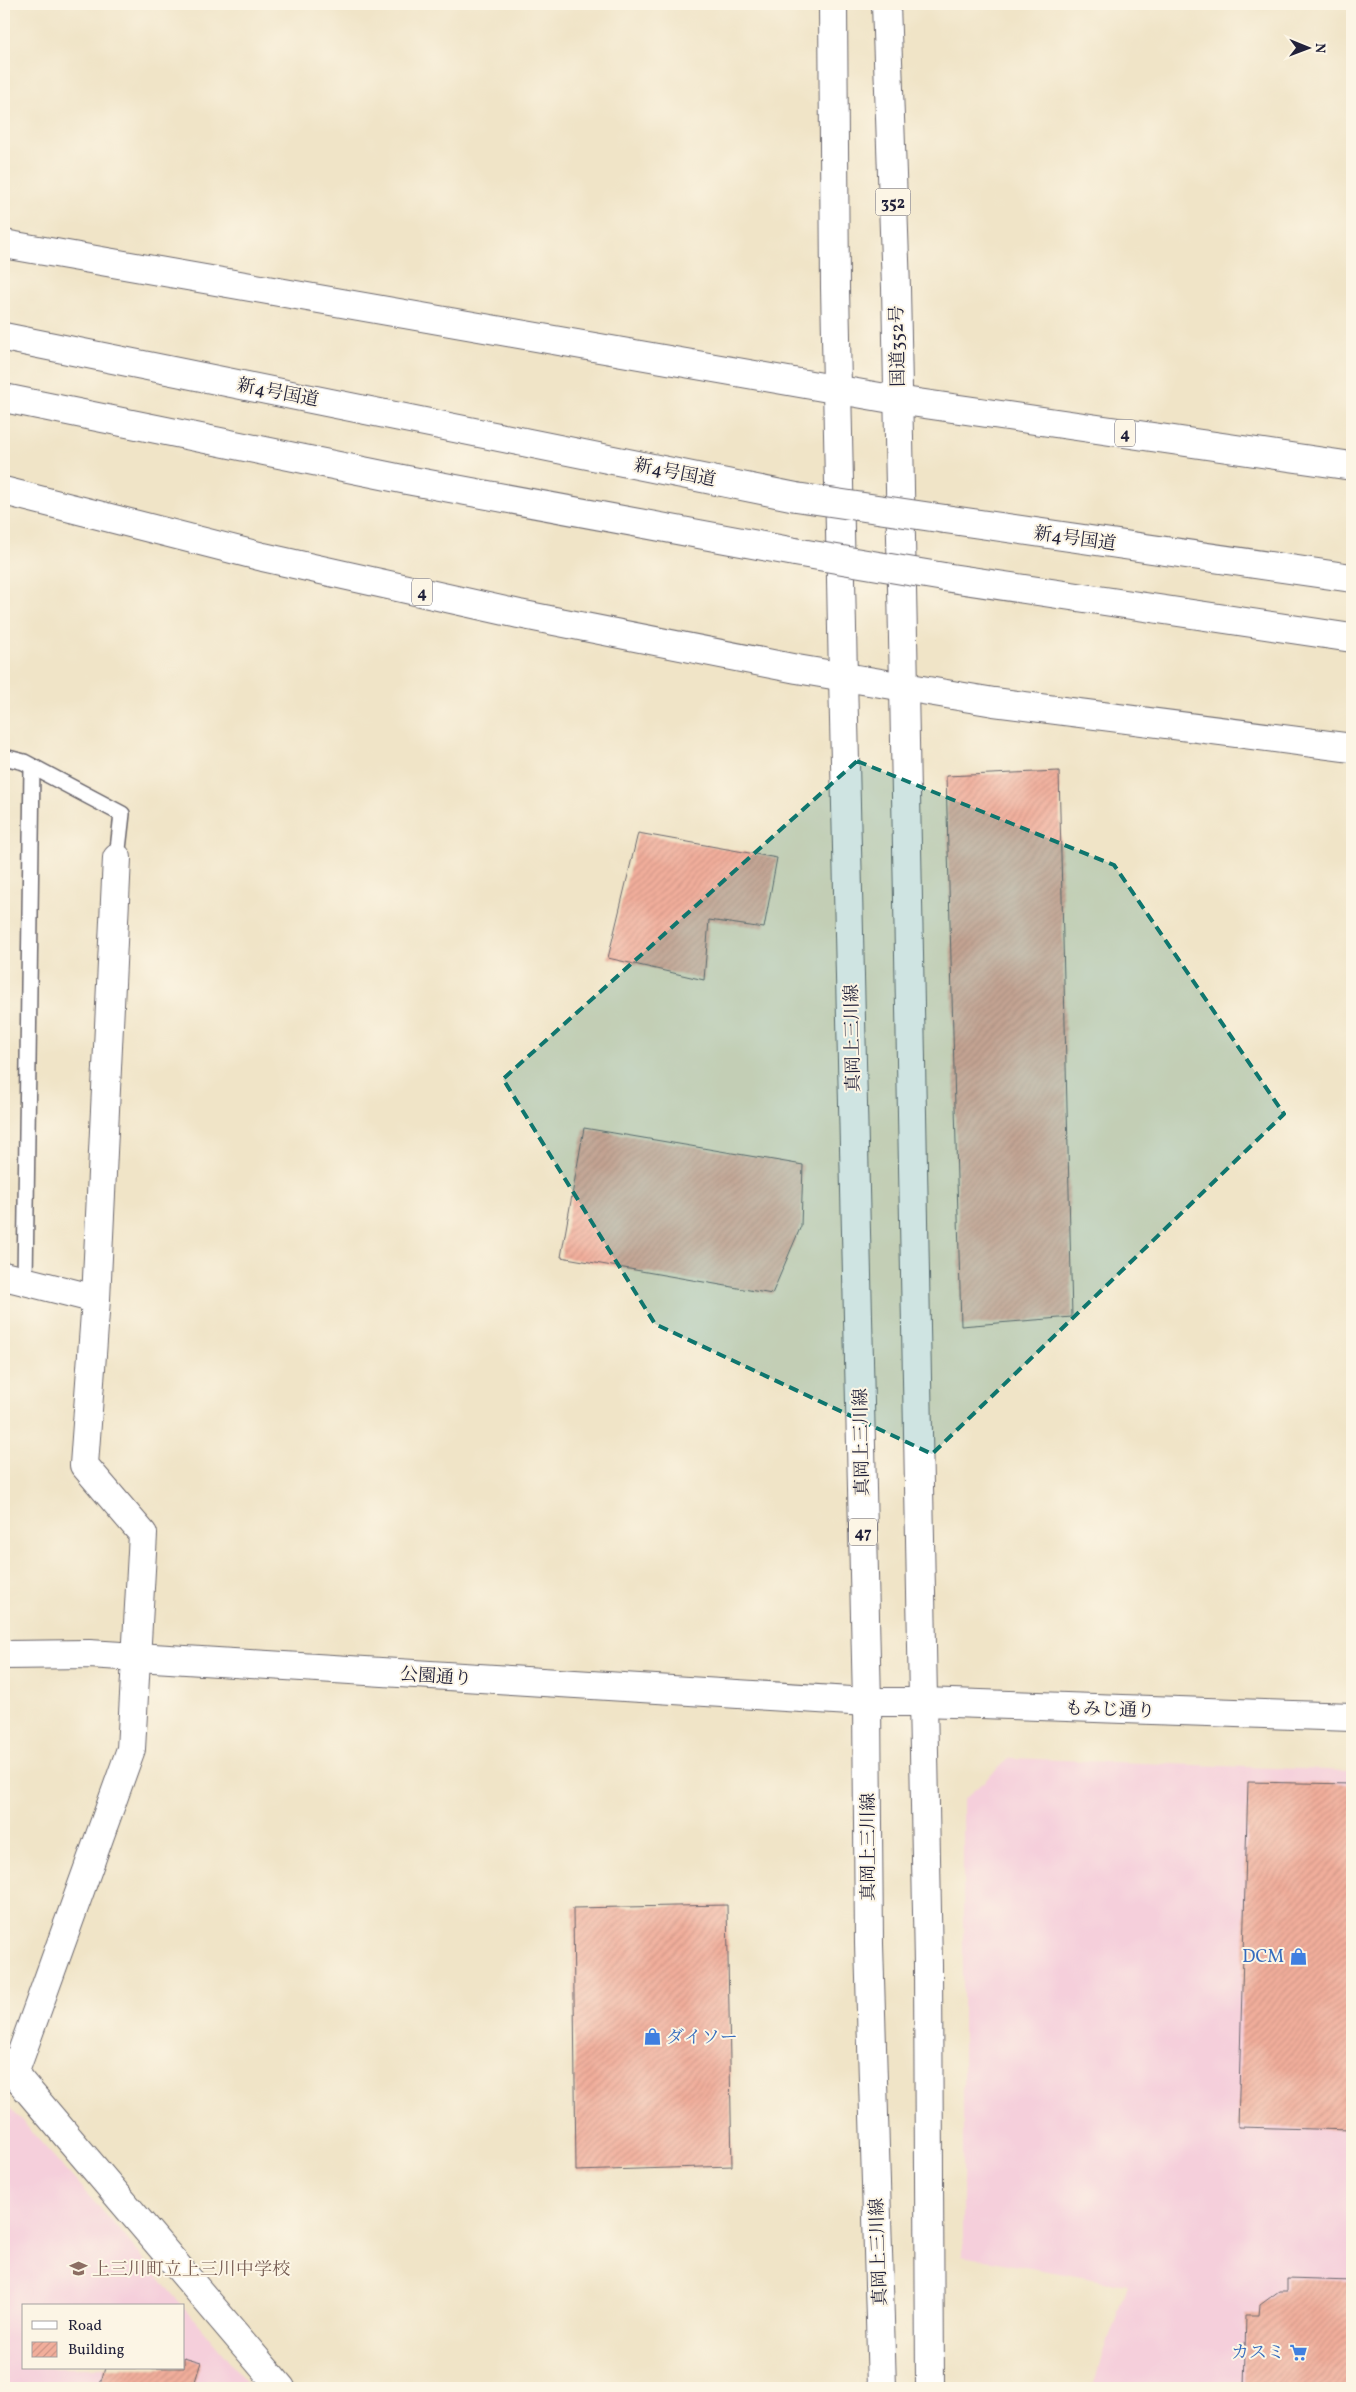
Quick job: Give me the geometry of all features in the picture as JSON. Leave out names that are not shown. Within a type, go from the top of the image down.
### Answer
[{"type":"main road","points":[[832,4],[843,677]]},
{"type":"main road","name":"国道352号","points":[[886,4],[896,288],[904,688]]},
{"type":"main road","name":"4","points":[[4,244],[898,400],[1352,466]]},
{"type":"main road","name":"新4号国道","points":[[4,336],[796,497],[1352,578]]},
{"type":"main road","points":[[4,398],[407,480],[795,552],[944,577],[1352,638]]},
{"type":"main road","name":"4","points":[[4,491],[263,557],[520,614],[843,677],[994,702],[1352,748]]},
{"type":"main road","name":"真岡上三川線","points":[[843,677],[867,1702],[869,1944],[882,2388]]},
{"type":"main road","points":[[904,688],[929,2003],[930,2388]]},
{"type":"main road","points":[[117,858],[96,1299],[84,1464],[143,1534],[131,1749],[9,2068],[281,2388]]},
{"type":"main road","points":[[14,1279],[96,1299]]},
{"type":"main road","name":"公園通り","points":[[4,1654],[89,1654],[867,1702]]},
{"type":"main road","name":"もみじ通り","points":[[867,1702],[923,1702],[1352,1717]]},
{"type":"lane","points":[[4,757],[24,762],[122,814],[117,858]]},
{"type":"lane","points":[[14,1279],[32,767]]},
{"type":"highlighted area","points":[[857,761],[1114,865],[1284,1114],[932,1454],[655,1324],[503,1079]]},
{"type":"shaded area","points":[[1010,1758],[1352,1771],[1352,2388],[1092,2388],[1127,2285],[963,2256],[963,1800]]},
{"type":"shaded area","name":"上三川町立上三川中学校","points":[[4,2101],[122,2233],[180,2304],[22,2304],[22,2370],[185,2370],[185,2308],[251,2388],[4,2388]]},
{"type":"building","points":[[1059,771],[1072,1317],[961,1326],[946,776]]},
{"type":"building","points":[[638,833],[777,858],[764,928],[709,920],[704,980],[608,958]]},
{"type":"building","points":[[584,1128],[803,1165],[801,1226],[772,1294],[561,1257]]},
{"type":"building","name":"DCM","points":[[1248,1782],[1352,1784],[1352,2130],[1238,2127]]},
{"type":"building","name":"ダイソー","points":[[727,1905],[732,2166],[576,2171],[573,1908]]},
{"type":"building","name":"カスミ","points":[[1287,2279],[1352,2281],[1352,2388],[1244,2388],[1246,2315],[1259,2315],[1260,2305],[1279,2291],[1287,2291]]},
{"type":"building","points":[[185,2357],[201,2362],[193,2388],[99,2388],[104,2370],[185,2370]]},
{"type":"place","name":"DCM","points":[[1298,1956]]},
{"type":"place","name":"ダイソー","points":[[652,2037]]},
{"type":"place","name":"上三川町立上三川中学校","points":[[78,2269]]},
{"type":"place","name":"カスミ","points":[[1299,2352]]}]
